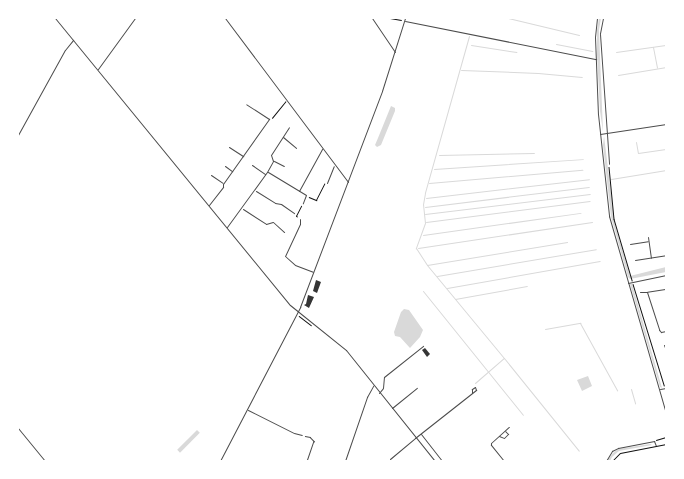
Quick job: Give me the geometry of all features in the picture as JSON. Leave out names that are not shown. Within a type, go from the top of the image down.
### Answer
[{"type":"main road","points":[[612,461],[620,453],[666,444]]},
{"type":"street","points":[[55,18],[298,313],[344,348],[434,461]]},
{"type":"street","points":[[98,70],[135,18]]},
{"type":"street","points":[[225,18],[335,166],[349,182]]},
{"type":"street","points":[[372,18],[396,52]]},
{"type":"street","points":[[220,461],[298,313],[349,182],[396,52],[405,18]]},
{"type":"street","points":[[597,18],[595,32],[600,134],[609,216],[666,413]]},
{"type":"street","points":[[603,18],[600,34],[609,164]]},
{"type":"street","points":[[404,21],[596,60]]},
{"type":"street","points":[[18,135],[65,50],[73,40]]},
{"type":"street","points":[[209,205],[269,119],[246,104]]},
{"type":"street","points":[[600,134],[666,124]]},
{"type":"street","points":[[227,228],[266,174],[273,161],[271,155],[289,127]]},
{"type":"street","points":[[283,137],[296,148]]},
{"type":"street","points":[[229,147],[243,156]]},
{"type":"street","points":[[298,191],[322,148]]},
{"type":"street","points":[[273,161],[284,166]]},
{"type":"street","points":[[252,165],[266,174]]},
{"type":"street","points":[[225,166],[232,171]]},
{"type":"street","points":[[327,182],[335,166]]},
{"type":"street","points":[[267,172],[306,196],[303,203]]},
{"type":"street","points":[[211,175],[223,184]]},
{"type":"street","points":[[255,190],[294,213]]},
{"type":"street","points":[[242,209],[266,224],[271,222],[284,232]]},
{"type":"street","points":[[300,219],[300,224],[285,256],[295,265],[314,272]]},
{"type":"street","points":[[648,236],[652,258]]},
{"type":"street","points":[[630,244],[649,241]]},
{"type":"street","points":[[634,260],[666,256]]},
{"type":"street","points":[[628,282],[666,275]]},
{"type":"street","points":[[640,292],[664,289],[666,287]]},
{"type":"street","points":[[664,289],[666,293]]},
{"type":"street","points":[[647,292],[662,335]]},
{"type":"street","points":[[661,332],[666,331]]},
{"type":"street","points":[[664,345],[666,350]]},
{"type":"street","points":[[379,393],[383,388],[384,377],[423,346]]},
{"type":"street","points":[[345,461],[367,397],[374,386]]},
{"type":"street","points":[[392,408],[417,388]]},
{"type":"street","points":[[659,389],[666,388],[666,392]]},
{"type":"street","points":[[390,459],[472,393]]},
{"type":"street","points":[[247,410],[294,433],[302,435]]},
{"type":"street","points":[[18,428],[45,461]]},
{"type":"street","points":[[504,461],[491,445],[491,442],[509,428]]},
{"type":"street","points":[[498,436],[504,438],[508,434],[505,431]]},
{"type":"street","points":[[421,434],[442,461]]},
{"type":"street","points":[[606,461],[612,451],[618,448],[654,441],[656,446]]},
{"type":"lane","points":[[305,436],[310,437],[314,441],[307,461]]},
{"type":"path","points":[[390,18],[404,21]]},
{"type":"path","points":[[269,119],[273,118],[287,100]]},
{"type":"path","points":[[609,164],[614,218],[632,279]]},
{"type":"path","points":[[306,196],[316,200],[324,184],[327,182]]},
{"type":"path","points":[[300,219],[296,216],[303,203]]},
{"type":"path","points":[[632,281],[666,388]]},
{"type":"path","points":[[654,441],[666,437]]},
{"type":"shaded area","points":[[599,18],[601,18],[599,30],[603,132],[600,111],[597,54],[597,30]]},
{"type":"shaded area","points":[[391,106],[395,108],[395,111],[381,145],[377,147],[375,145]]},
{"type":"shaded area","points":[[604,136],[615,225],[630,276],[666,267],[666,272],[630,279],[628,277],[611,217],[603,145]]},
{"type":"shaded area","points":[[630,284],[632,284],[662,388],[660,387]]},
{"type":"shaded area","points":[[404,309],[409,310],[423,330],[420,337],[410,348],[400,337],[395,336],[394,332],[401,312]]},
{"type":"shaded area","points":[[588,376],[592,386],[582,391],[577,380]]},
{"type":"shaded area","points":[[197,430],[200,433],[180,453],[177,450]]},
{"type":"shaded area","points":[[650,444],[652,445],[619,451],[610,461],[607,461],[618,449]]},
{"type":"building","points":[[316,280],[321,282],[317,293],[313,291]]},
{"type":"building","points":[[308,295],[314,297],[309,308],[304,305],[306,304]]},
{"type":"building","points":[[425,348],[430,354],[427,357],[422,350]]},
{"type":"waterway","points":[[508,18],[579,35]]},
{"type":"waterway","points":[[469,36],[425,193],[423,204],[425,223],[416,248],[427,265],[504,358]]},
{"type":"waterway","points":[[556,44],[592,51]]},
{"type":"waterway","points":[[471,45],[516,52]]},
{"type":"waterway","points":[[616,52],[666,45]]},
{"type":"waterway","points":[[653,47],[657,68]]},
{"type":"waterway","points":[[618,75],[666,67]]},
{"type":"waterway","points":[[461,70],[538,73],[582,77]]},
{"type":"waterway","points":[[636,142],[638,153],[666,149]]},
{"type":"waterway","points":[[439,155],[534,153]]},
{"type":"waterway","points":[[434,169],[583,159]]},
{"type":"waterway","points":[[429,183],[582,170]]},
{"type":"waterway","points":[[611,179],[666,170]]},
{"type":"waterway","points":[[426,198],[589,179]]},
{"type":"waterway","points":[[425,207],[589,187]]},
{"type":"waterway","points":[[425,214],[590,194]]},
{"type":"waterway","points":[[426,222],[590,201]]},
{"type":"waterway","points":[[423,235],[580,213]]},
{"type":"waterway","points":[[418,248],[592,222]]},
{"type":"waterway","points":[[427,265],[567,242]]},
{"type":"waterway","points":[[437,276],[596,249]]},
{"type":"waterway","points":[[447,288],[600,261]]},
{"type":"waterway","points":[[455,299],[527,286]]},
{"type":"waterway","points":[[423,291],[523,415]]},
{"type":"waterway","points":[[545,329],[580,323],[617,390]]},
{"type":"waterway","points":[[475,383],[504,358],[579,451]]},
{"type":"waterway","points":[[631,389],[635,403]]}]
